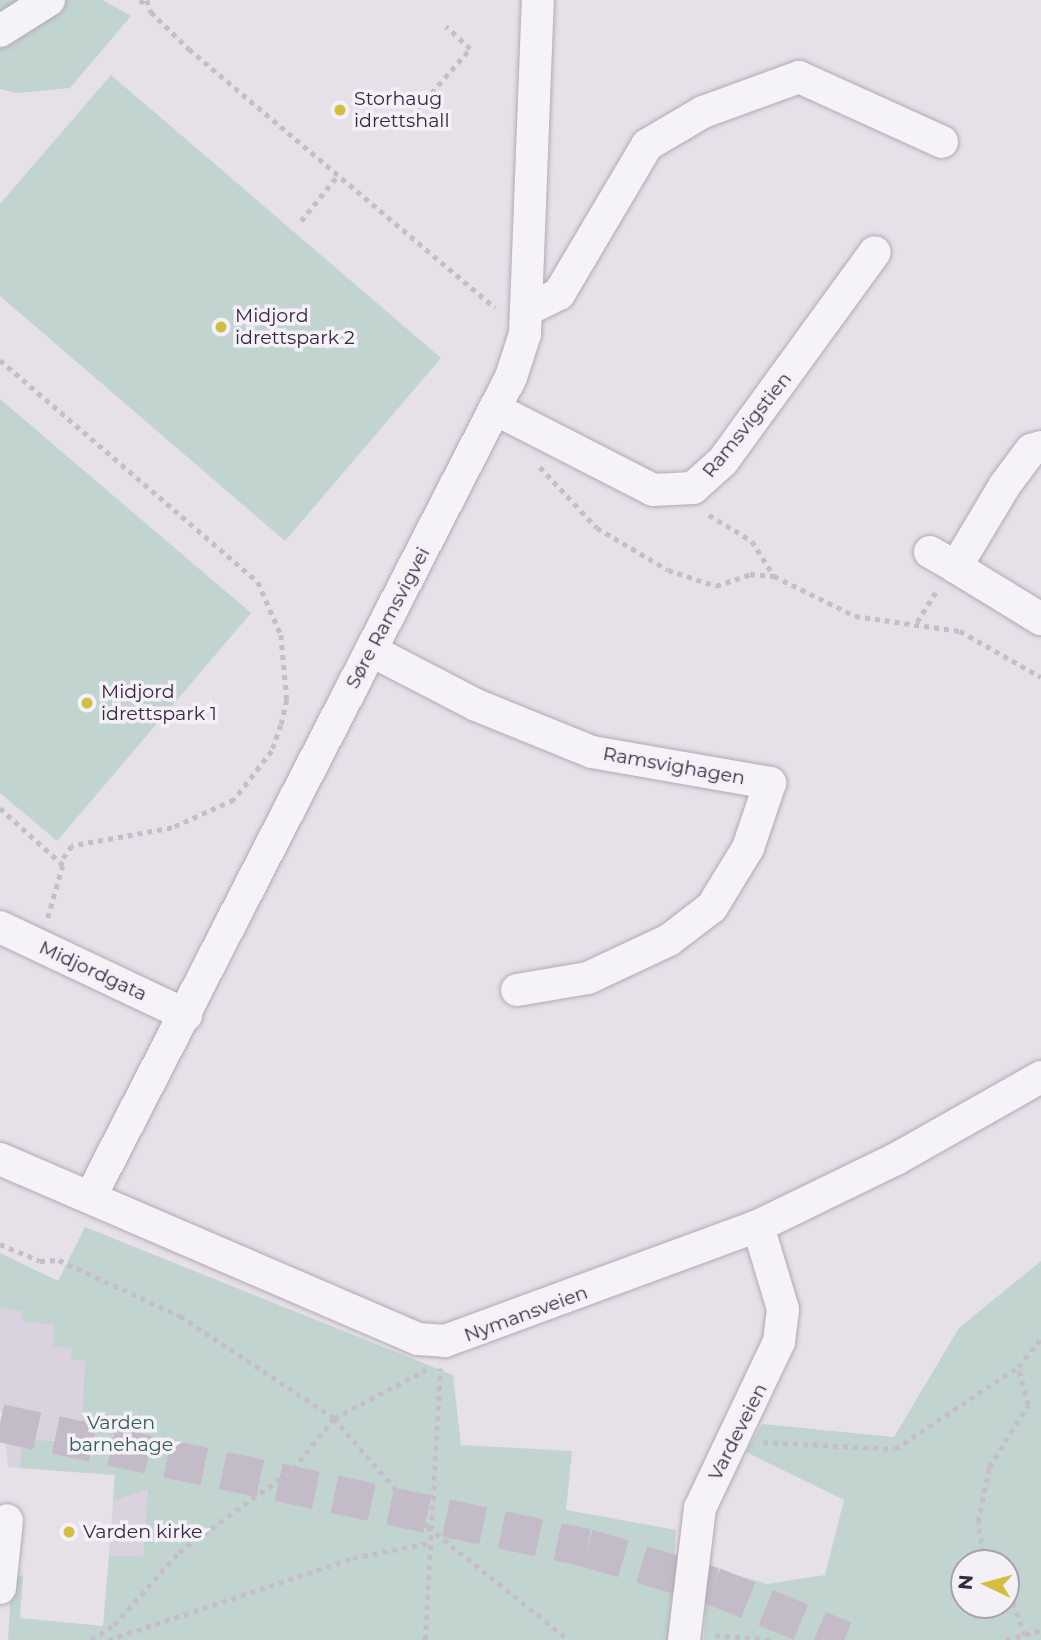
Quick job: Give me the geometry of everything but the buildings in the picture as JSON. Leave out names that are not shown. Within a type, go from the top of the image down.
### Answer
[{"type":"street","name":"Søre Ramsvigvei","points":[[91,1196],[497,410],[525,322],[538,0]]},
{"type":"street","points":[[0,30],[47,1]]},
{"type":"street","points":[[525,322],[559,294],[647,145],[703,112],[791,77],[861,101],[942,142]]},
{"type":"street","name":"Ramsvigstien","points":[[497,410],[653,490],[693,488],[723,461],[875,252]]},
{"type":"street","points":[[1041,447],[1031,450],[946,562],[1041,619]]},
{"type":"street","name":"Ramsvighagen","points":[[372,651],[476,705],[592,752],[770,783],[748,848],[712,907],[669,940],[588,978],[517,990]]},
{"type":"street","name":"Midjordgata","points":[[0,927],[186,1015]]},
{"type":"street","name":"Nymansveien","points":[[0,1159],[427,1341],[463,1337],[758,1226],[896,1159],[1041,1077]]},
{"type":"street","name":"Vardeveien","points":[[684,1639],[692,1531],[774,1359],[783,1318],[758,1226]]},
{"type":"street","points":[[0,1572],[7,1520]]},
{"type":"path","points":[[140,0],[147,2],[338,175],[525,322]]},
{"type":"path","points":[[418,108],[470,49],[446,27]]},
{"type":"path","points":[[302,221],[338,175]]},
{"type":"path","points":[[0,360],[258,582],[281,635],[287,700],[281,725],[272,751],[234,800],[172,828],[72,846],[61,862]]},
{"type":"path","points":[[534,460],[597,527],[668,570],[716,586],[750,574],[774,576],[855,616],[917,622],[960,631],[1041,677]]},
{"type":"path","points":[[702,514],[716,515],[752,541],[774,576]]},
{"type":"path","points":[[917,622],[946,562]]},
{"type":"path","points":[[0,807],[61,862],[64,875],[39,945]]},
{"type":"path","points":[[0,1244],[40,1262],[59,1260],[180,1316],[334,1418],[428,1527],[569,1640]]},
{"type":"path","points":[[738,1431],[781,1446],[895,1449],[1018,1367],[1041,1339]]},
{"type":"path","points":[[91,1640],[114,1625],[179,1552],[293,1469],[334,1418],[440,1362],[428,1527],[425,1640]]},
{"type":"path","points":[[983,1549],[978,1522],[989,1467],[1028,1405],[1018,1367]]},
{"type":"path","points":[[108,1640],[352,1558],[428,1543]]},
{"type":"path","points":[[1020,1619],[1027,1637]]},
{"type":"path","points":[[1006,1640],[1027,1637],[1041,1630]]},
{"type":"path","points":[[684,1639],[771,1640]]},
{"type":"shaded area","name":"Varden barnehage","points":[[0,1279],[164,1347],[143,1558],[109,1555],[115,1475],[8,1467],[4,1422],[12,1413],[0,1412]]},
{"type":"green space","points":[[0,0],[102,0],[131,16],[70,88],[17,93],[0,89]]},
{"type":"green space","name":"Midjord idrettspark 2","points":[[111,75],[441,358],[285,541],[0,296],[0,204]]},
{"type":"green space","name":"Midjord idrettspark 1","points":[[0,399],[251,613],[57,841],[0,793]]},
{"type":"green space","points":[[85,1227],[453,1375],[461,1445],[572,1451],[566,1510],[676,1530],[669,1640],[8,1640],[12,1575],[23,1576],[20,1618],[103,1626],[109,1555],[143,1557],[148,1489],[113,1501],[115,1475],[20,1468],[22,1439],[63,1442],[66,1427],[82,1425],[85,1361],[71,1359],[72,1349],[53,1346],[54,1325],[22,1321],[22,1311],[0,1308],[0,1253],[58,1281]]},
{"type":"green space","points":[[1041,1261],[1041,1640],[704,1640],[707,1566],[767,1584],[825,1575],[844,1500],[746,1452],[762,1424],[894,1437],[959,1328]]},
{"type":"tunnel","points":[[0,1423],[587,1548],[713,1586],[844,1640]]},
{"type":"place","name":"Storhaug idrettshall","points":[[340,110]]},
{"type":"place","name":"Midjord idrettspark 2","points":[[221,327]]},
{"type":"place","name":"Midjord idrettspark 1","points":[[87,703]]},
{"type":"place","name":"Varden kirke","points":[[69,1532]]}]
